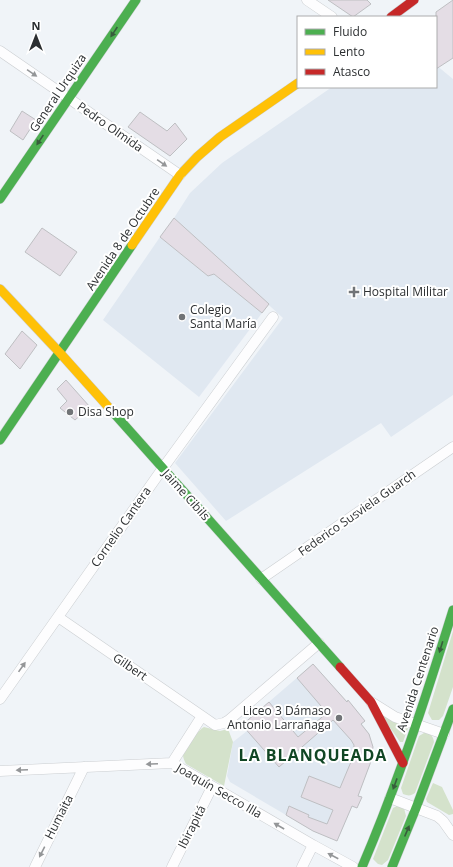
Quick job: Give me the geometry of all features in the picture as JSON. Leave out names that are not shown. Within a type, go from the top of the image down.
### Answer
[{"type":"street","name":"General Urquiza","points":[[0,199],[136,0]]},
{"type":"street","points":[[307,0],[331,16]]},
{"type":"street","points":[[392,16],[414,0]]},
{"type":"street","name":"Pedro Olmida","points":[[0,51],[180,176]]},
{"type":"street","name":"Avenida 8 de Octubre","points":[[0,440],[180,176],[197,157],[220,138],[297,84]]},
{"type":"street","name":"Jaime Cibils","points":[[0,289],[60,353],[371,702],[403,763]]},
{"type":"street","name":"Cornelio Cantera","points":[[0,699],[163,468],[273,317]]},
{"type":"street","name":"Federico Susviela Guarch","points":[[261,579],[453,447]]},
{"type":"street","name":"Avenida Centenario","points":[[362,867],[390,798],[417,724],[453,610]]},
{"type":"street","name":"Gilbert","points":[[58,618],[202,716]]},
{"type":"street","points":[[172,763],[202,716],[215,724],[224,723],[229,720],[319,643]]},
{"type":"street","name":"Jaime Cibils","points":[[371,702],[395,717],[444,734]]},
{"type":"street","points":[[392,867],[453,709]]},
{"type":"street","name":"Joaquín Secco Illa","points":[[0,771],[172,763],[313,845],[354,867]]},
{"type":"street","name":"Humaita","points":[[35,867],[84,767]]},
{"type":"street","name":"Ibirapitá","points":[[172,867],[212,787]]},
{"type":"street","points":[[390,798],[437,816],[443,821],[453,835]]},
{"type":"street","points":[[302,867],[313,845]]},
{"type":"shaded area","name":"Hospital Militar","points":[[437,66],[453,79],[453,395],[391,437],[381,423],[226,521],[175,463],[283,318],[174,218],[190,193],[222,163],[331,88],[437,88]]},
{"type":"shaded area","name":"Colegio Santa María","points":[[160,237],[208,276],[214,274],[262,313],[199,397],[103,320]]},
{"type":"shaded area","points":[[313,664],[365,721],[362,724],[369,734],[373,747],[370,764],[358,796],[362,797],[357,808],[352,807],[337,841],[313,831],[230,782],[227,776],[233,742],[247,731],[242,725]]},
{"type":"green space","points":[[453,631],[453,687],[443,716],[439,720],[432,720],[428,713]]},
{"type":"green space","points":[[375,706],[407,726],[408,728],[403,742],[400,742]]},
{"type":"green space","points":[[204,727],[220,731],[228,729],[233,742],[224,786],[186,764],[184,759],[184,752],[189,744]]},
{"type":"green space","points":[[424,733],[431,735],[434,742],[415,793],[405,795],[403,794],[401,788],[419,736]]},
{"type":"green space","points":[[433,783],[442,787],[453,810],[453,814],[449,815],[427,802],[426,799]]},
{"type":"green space","points":[[397,806],[404,808],[406,816],[388,860],[382,865],[378,864],[373,859],[393,808]]},
{"type":"building","points":[[328,0],[367,0],[371,4],[354,16],[352,16]]},
{"type":"building","points":[[453,0],[453,58],[437,68],[437,16],[436,12]]},
{"type":"building","points":[[22,111],[36,120],[23,140],[10,131]]},
{"type":"building","points":[[140,112],[167,131],[175,123],[187,139],[170,156],[128,127]]},
{"type":"building","points":[[174,218],[269,304],[262,313],[214,274],[208,276],[160,237]]},
{"type":"building","points":[[42,228],[77,252],[60,276],[25,252]]},
{"type":"building","points":[[22,331],[37,345],[20,369],[5,354]]},
{"type":"building","points":[[66,380],[90,407],[75,420],[60,408],[67,401],[57,389]]},
{"type":"building","points":[[313,664],[347,702],[348,700],[365,721],[361,724],[369,734],[373,747],[370,764],[358,796],[362,797],[357,808],[352,806],[337,841],[313,831],[286,815],[289,806],[309,815],[308,817],[327,824],[333,810],[301,797],[309,776],[340,788],[353,757],[354,745],[351,740],[333,720],[279,767],[242,725],[269,702],[298,737],[327,713],[297,678]]},
{"type":"traffic: fast","points":[[0,199],[136,0]]},
{"type":"traffic: fast","points":[[0,440],[132,245]]},
{"type":"traffic: fast","points":[[111,410],[340,667]]},
{"type":"traffic: fast","points":[[362,867],[388,804],[411,740],[453,610]]},
{"type":"traffic: fast","points":[[392,867],[453,709]]},
{"type":"traffic: slow","points":[[132,245],[180,175],[197,157],[220,137],[297,84]]},
{"type":"traffic: slow","points":[[0,289],[111,410]]},
{"type":"traffic: jam","points":[[392,16],[414,0]]},
{"type":"traffic: jam","points":[[340,667],[371,702],[403,763]]},
{"type":"place","name":"Hospital Militar","points":[[354,292]]},
{"type":"place","name":"Colegio Santa María","points":[[182,317]]},
{"type":"place","name":"Disa Shop","points":[[70,412]]},
{"type":"place","name":"Liceo 3 Dámaso Antonio Larrañaga","points":[[339,718]]},
{"type":"district","name":"LA BLANQUEADA","points":[[313,755]]}]
